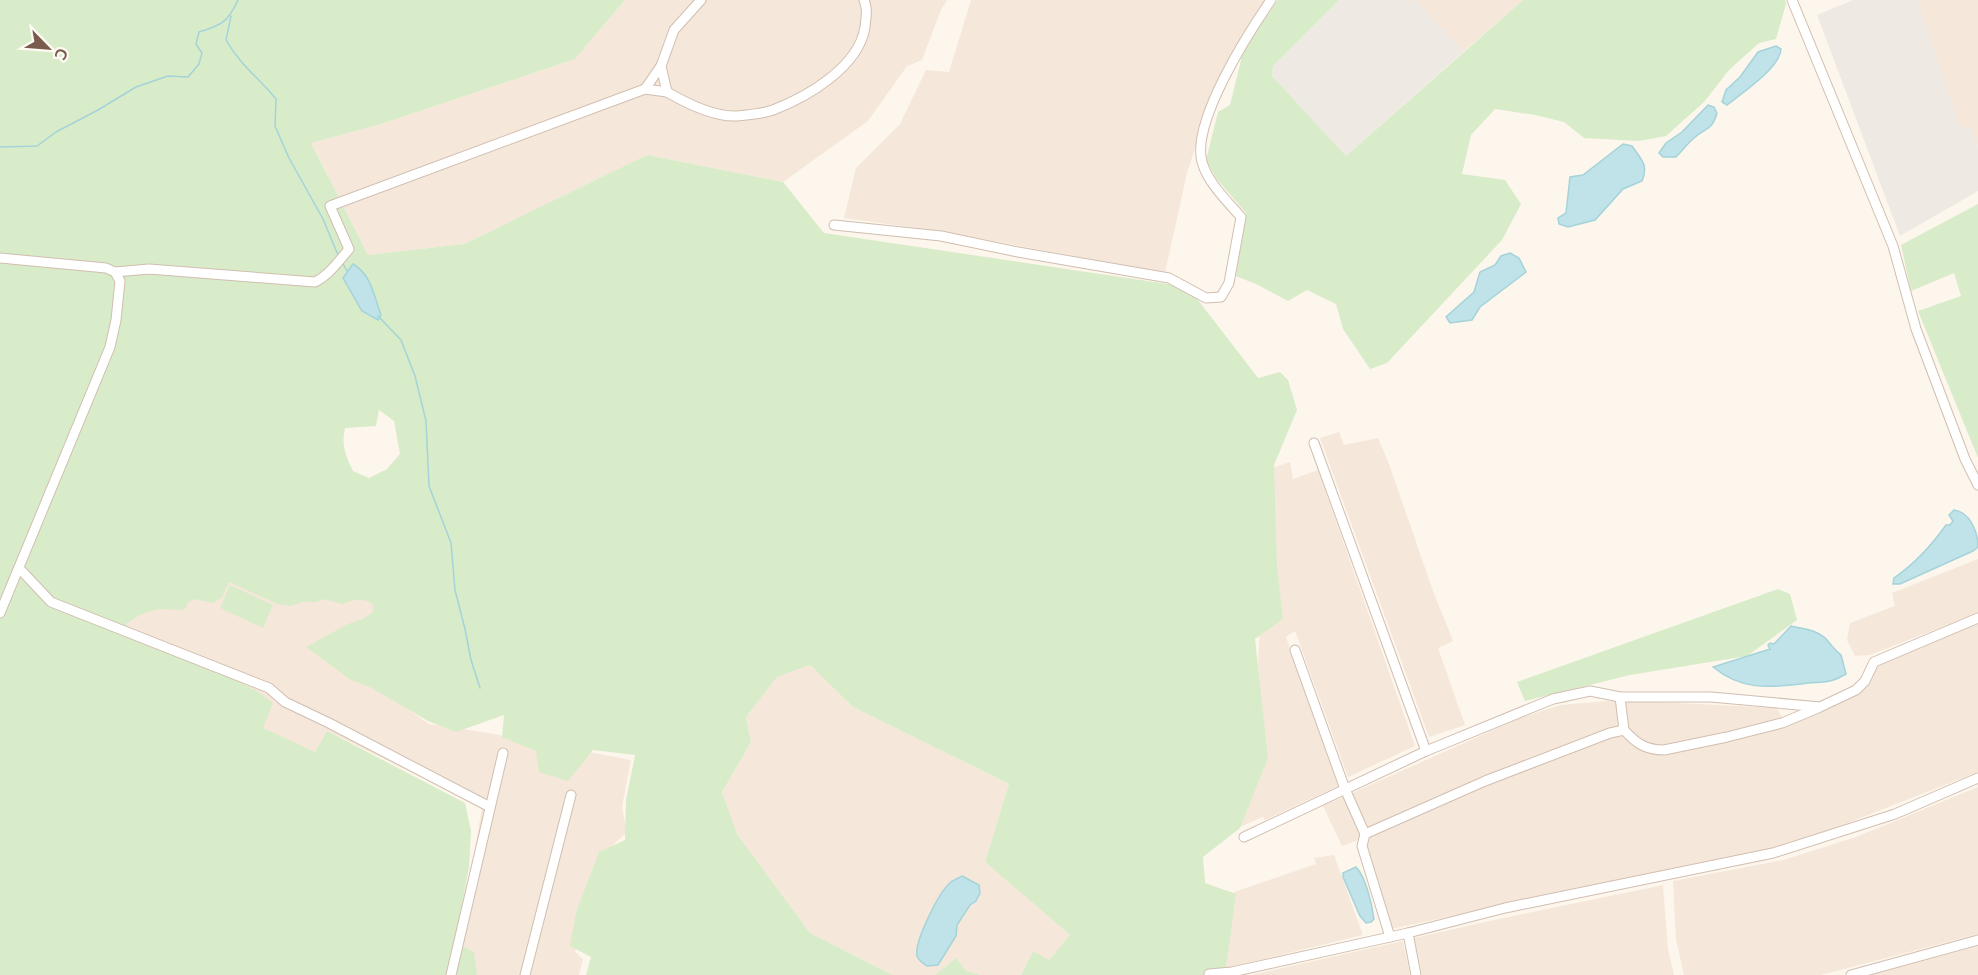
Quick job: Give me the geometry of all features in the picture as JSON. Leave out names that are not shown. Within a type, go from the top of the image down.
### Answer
[{"type":"street","points":[[645,89],[661,66],[674,30],[701,0]]},
{"type":"street","points":[[834,225],[941,236],[1169,278],[1206,298],[1221,297],[1229,283],[1241,217],[1211,182],[1202,161],[1201,145],[1212,107],[1225,78],[1271,0]]},
{"type":"street","points":[[1792,0],[1893,246],[1916,329],[1965,459],[1978,485]]},
{"type":"street","points":[[0,258],[106,268],[115,272],[149,269],[315,282],[322,279],[350,249],[330,206],[645,89],[667,92],[694,108],[734,116],[770,111],[814,90],[842,69],[863,36],[866,3]]},
{"type":"street","points":[[661,66],[667,92]]},
{"type":"street","points":[[0,613],[110,347],[116,320],[120,281],[115,272]]},
{"type":"street","points":[[1314,443],[1426,751]]},
{"type":"street","points":[[19,568],[51,602],[269,688],[285,702],[490,807]]},
{"type":"street","points":[[1620,697],[1624,730],[1642,747],[1664,750],[1727,737],[1782,723],[1856,690],[1865,681],[1874,662],[1978,618]]},
{"type":"street","points":[[1295,650],[1345,789],[1365,834],[1362,846],[1390,937]]},
{"type":"street","points":[[1244,837],[1426,751],[1553,699],[1590,691],[1620,697],[1711,697],[1820,707]]},
{"type":"street","points":[[1365,834],[1485,781],[1610,733],[1624,730]]},
{"type":"street","points":[[451,975],[503,753]]},
{"type":"street","points":[[1209,974],[1232,972],[1408,933],[1505,908],[1773,853],[1895,814],[1978,778]]},
{"type":"street","points":[[525,975],[571,795]]},
{"type":"street","points":[[1408,933],[1416,975]]},
{"type":"street","points":[[1851,975],[1978,940]]},
{"type":"shaded area","points":[[625,0],[947,0],[922,60],[907,66],[868,121],[783,182],[647,155],[464,244],[368,255],[311,143],[378,125],[575,59]]},
{"type":"shaded area","points":[[971,0],[1267,0],[1217,80],[1187,173],[1165,273],[945,232],[844,218],[856,168],[900,124],[926,70],[949,72]]},
{"type":"shaded area","points":[[1339,0],[1416,0],[1463,52],[1346,156],[1272,76],[1273,66]]},
{"type":"shaded area","points":[[1416,0],[1523,0],[1463,52]]},
{"type":"shaded area","points":[[1853,0],[1917,0],[1960,128],[1970,125],[1978,147],[1978,191],[1900,236],[1817,15]]},
{"type":"shaded area","points":[[1917,0],[1978,0],[1978,147],[1970,125],[1960,128]]},
{"type":"shaded area","points":[[1339,432],[1344,445],[1378,438],[1453,641],[1438,648],[1465,725],[1429,737],[1320,438]]},
{"type":"shaded area","points":[[1290,462],[1293,479],[1318,470],[1415,746],[1348,777],[1295,631],[1286,637],[1338,786],[1265,820],[1263,817],[1233,830],[1257,682],[1267,498],[1272,468]]},
{"type":"shaded area","points":[[1978,559],[1978,613],[1870,655],[1855,656],[1847,640],[1850,623],[1895,606],[1892,593]]},
{"type":"shaded area","points":[[231,578],[375,598],[375,686],[429,724],[631,760],[622,807],[627,832],[601,856],[575,952],[583,959],[579,975],[454,975],[482,807],[327,731],[314,755],[260,730],[123,638],[122,621]]},
{"type":"shaded area","points":[[1978,624],[1978,772],[1817,835],[1771,848],[1391,929],[1361,839],[1342,846],[1323,806],[1520,718],[1561,705],[1618,700],[1777,708],[1784,721],[1864,688],[1875,667]]},
{"type":"shaded area","points":[[810,665],[853,707],[1009,784],[985,862],[1070,935],[1049,960],[1033,952],[1021,975],[981,975],[966,971],[956,958],[935,975],[893,975],[810,933],[737,834],[722,792],[751,742],[746,717],[777,677]]},
{"type":"shaded area","points":[[1978,787],[1978,934],[1821,975],[1684,975],[1676,939],[1673,881],[1783,860],[1856,837]]},
{"type":"shaded area","points":[[1334,855],[1363,935],[1226,968],[1234,892],[1316,864],[1314,858]]},
{"type":"shaded area","points":[[1663,885],[1668,949],[1674,975],[1422,975],[1414,938]]},
{"type":"shaded area","points":[[1403,941],[1410,975],[1251,975]]},
{"type":"shaded area","points":[[1978,946],[1978,975],[1871,975]]},
{"type":"green space","points":[[0,0],[625,0],[575,59],[378,125],[311,143],[368,255],[464,244],[647,155],[783,182],[824,233],[1188,287],[1258,378],[1280,372],[1288,380],[1297,410],[1274,465],[1277,566],[1283,619],[1255,639],[1268,758],[1240,828],[1203,857],[1205,883],[1236,894],[1225,975],[1021,975],[1033,951],[1049,960],[1070,935],[985,862],[1009,784],[853,707],[810,665],[777,677],[746,717],[751,742],[722,792],[737,834],[810,933],[893,975],[586,975],[591,957],[570,946],[576,912],[599,852],[625,840],[626,800],[635,755],[593,750],[568,781],[539,772],[536,751],[502,737],[504,715],[456,732],[428,721],[370,687],[351,680],[306,647],[373,612],[373,605],[368,601],[354,600],[342,604],[323,599],[290,606],[277,604],[229,582],[222,597],[213,603],[194,599],[185,609],[160,609],[149,612],[138,616],[125,627],[255,690],[273,703],[263,728],[315,752],[327,731],[465,803],[471,831],[469,867],[455,942],[474,952],[477,975],[0,975]],"holes":[[[379,410],[394,421],[400,454],[387,469],[369,478],[353,471],[345,451],[345,428],[376,426]]]},
{"type":"green space","points":[[1278,0],[1339,0],[1273,66],[1272,76],[1346,156],[1523,0],[1785,0],[1786,4],[1776,39],[1759,43],[1729,70],[1704,102],[1666,136],[1639,141],[1584,138],[1564,122],[1495,109],[1471,135],[1462,174],[1505,180],[1521,204],[1502,240],[1387,363],[1370,369],[1343,329],[1336,304],[1307,290],[1288,301],[1236,276],[1246,213],[1216,178],[1206,160],[1218,112],[1230,105],[1244,48]]},
{"type":"green space","points":[[1978,204],[1978,458],[1918,311],[1961,296],[1954,273],[1911,291],[1901,245]]},
{"type":"green space","points":[[230,585],[273,605],[263,628],[220,608]]},
{"type":"green space","points":[[1778,589],[1790,594],[1797,620],[1747,656],[1630,675],[1525,701],[1517,682]]},
{"type":"green space","points":[[956,958],[966,971],[981,975],[935,975]]},
{"type":"water","points":[[1776,46],[1781,49],[1779,56],[1767,72],[1727,105],[1722,102],[1726,90],[1740,77],[1758,52]]},
{"type":"water","points":[[1708,105],[1714,107],[1717,113],[1710,126],[1694,138],[1676,157],[1663,157],[1659,153],[1666,143],[1682,132]]},
{"type":"water","points":[[1623,144],[1632,146],[1643,162],[1645,171],[1642,181],[1623,189],[1595,220],[1568,227],[1559,224],[1558,218],[1566,213],[1570,177],[1583,175]]},
{"type":"water","points":[[1510,253],[1519,258],[1526,272],[1480,307],[1472,320],[1450,323],[1446,317],[1474,292],[1480,272],[1495,265],[1501,256]]},
{"type":"water","points":[[353,264],[364,274],[371,286],[381,315],[378,320],[362,311],[343,278]]},
{"type":"water","points":[[1954,510],[1969,519],[1978,547],[1900,584],[1893,584],[1894,578],[1923,554],[1946,525],[1950,525],[1953,521],[1949,515]]},
{"type":"water","points":[[1791,626],[1810,630],[1823,637],[1841,655],[1846,674],[1824,682],[1755,686],[1734,680],[1713,667],[1770,649],[1768,645],[1774,644]]},
{"type":"water","points":[[1356,867],[1366,884],[1374,919],[1371,922],[1366,923],[1360,916],[1343,877],[1343,873]]},
{"type":"water","points":[[962,876],[979,885],[980,893],[957,925],[956,936],[938,965],[927,966],[917,956],[923,929],[945,888]]},
{"type":"waterway","points":[[0,147],[37,146],[56,132],[136,87],[168,76],[188,77],[199,64],[202,53],[196,44],[199,32],[223,22],[238,0]]},
{"type":"waterway","points":[[231,16],[226,40],[276,99],[275,126],[289,158],[323,219],[338,255]]},
{"type":"waterway","points":[[342,262],[347,271]]},
{"type":"waterway","points":[[378,316],[401,340],[415,376],[426,421],[429,486],[451,543],[455,590],[480,688]]}]
